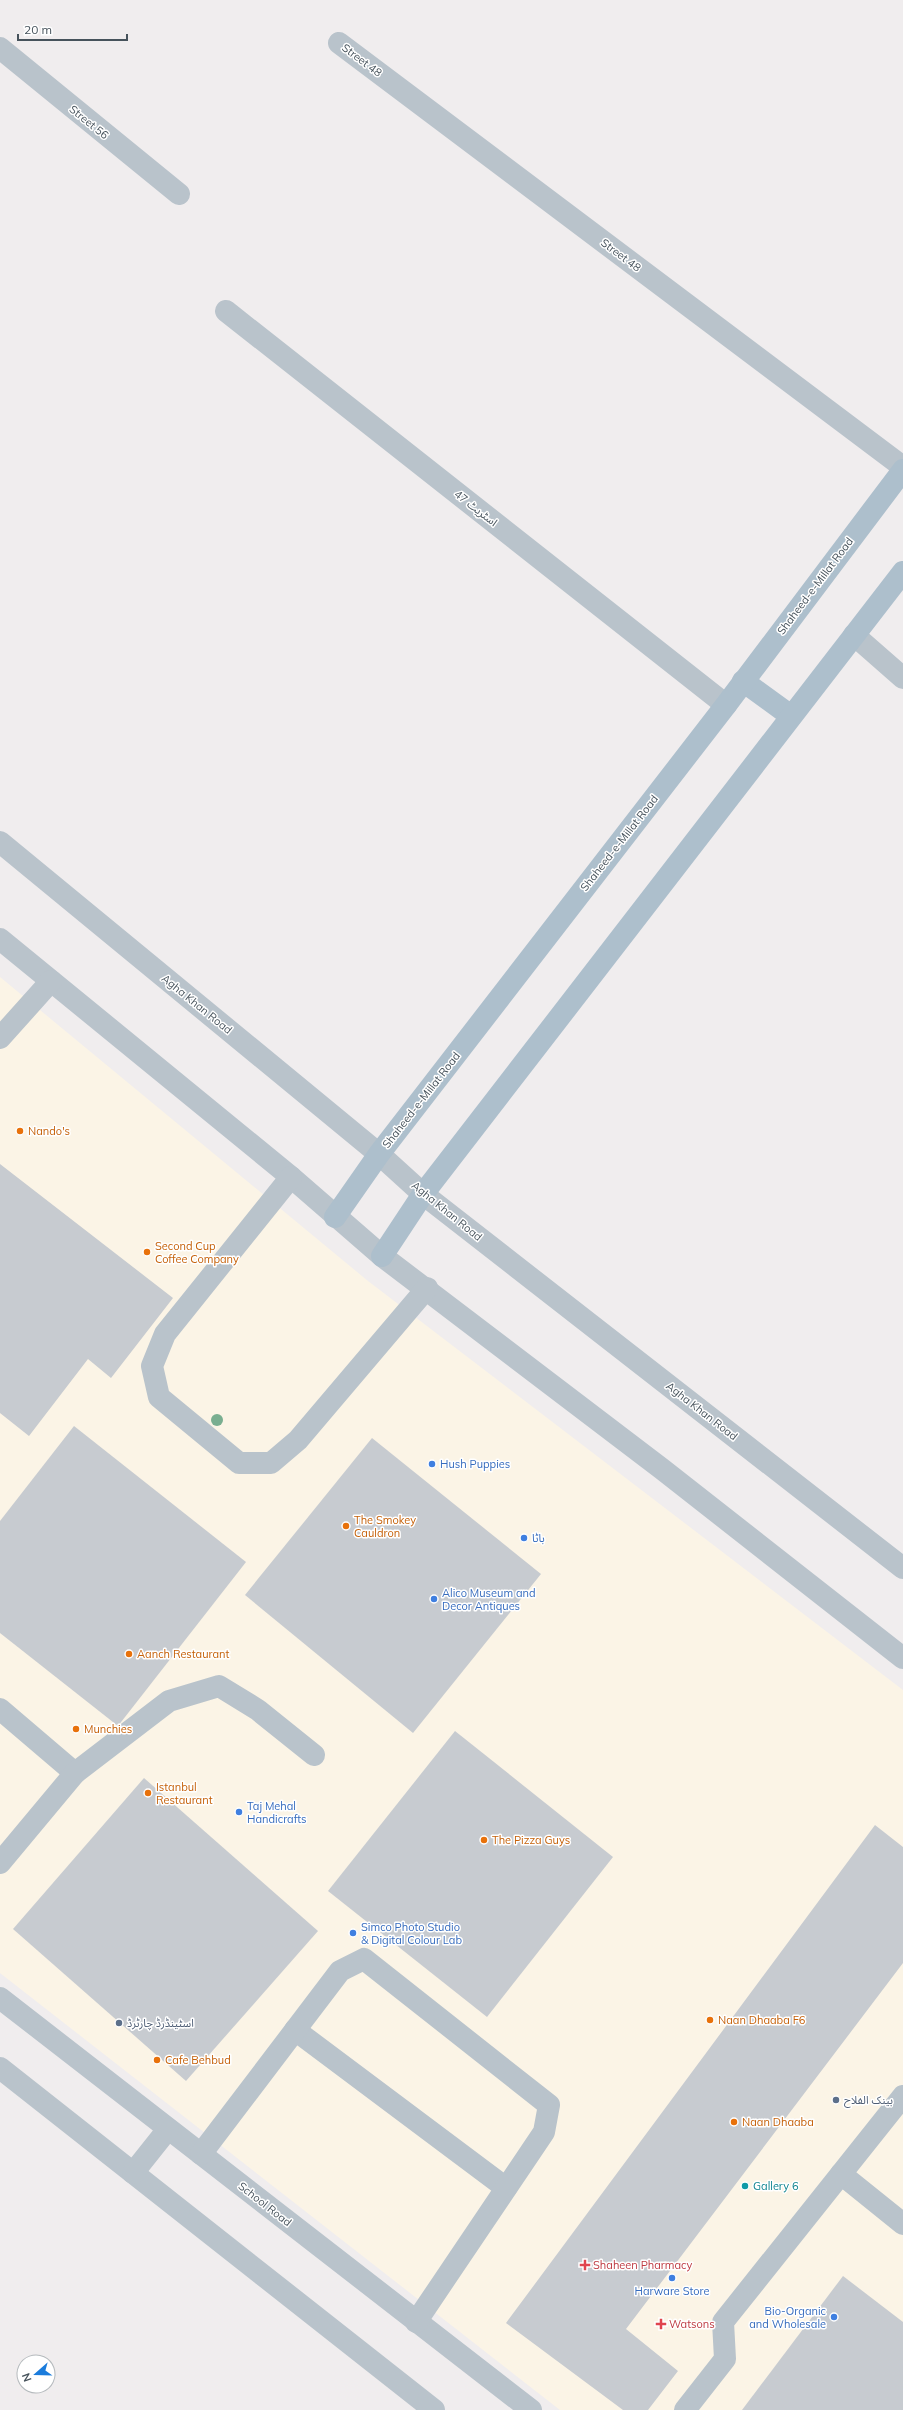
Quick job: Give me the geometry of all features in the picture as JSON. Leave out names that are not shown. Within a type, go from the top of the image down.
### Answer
[{"type":"main road","name":"Shaheed-e-Millat Road","points":[[335,1217],[379,1154],[726,705],[903,470]]},
{"type":"main road","points":[[382,1256],[423,1194],[903,572]]},
{"type":"main road","points":[[743,681],[791,716]]},
{"type":"street","name":"Street 48","points":[[339,43],[903,467]]},
{"type":"street","name":"Street 56","points":[[0,48],[179,194]]},
{"type":"street","name":"اسٹریٹ 47","points":[[226,311],[726,705]]},
{"type":"street","points":[[854,635],[903,678]]},
{"type":"street","name":"Agha Khan Road","points":[[0,842],[379,1154],[423,1194],[903,1568]]},
{"type":"street","points":[[0,939],[291,1177],[335,1217],[382,1256],[427,1288],[903,1658]]},
{"type":"street","points":[[0,1038],[51,981]]},
{"type":"street","points":[[291,1177],[164,1334],[152,1366],[159,1397],[239,1463],[272,1463],[298,1440],[427,1288]]},
{"type":"street","points":[[0,1863],[75,1773],[169,1701],[218,1686],[258,1710],[314,1755]]},
{"type":"street","points":[[0,1709],[75,1773]]},
{"type":"street","points":[[201,2154],[340,1971],[364,1960],[549,2105],[544,2132],[416,2322]]},
{"type":"street","name":"School Road","points":[[0,1998],[531,2410]]},
{"type":"street","points":[[295,2030],[506,2188]]},
{"type":"street","points":[[0,2068],[434,2410]]},
{"type":"street","points":[[685,2410],[725,2359],[723,2322],[903,2096]]},
{"type":"street","points":[[133,2173],[168,2129]]},
{"type":"street","points":[[841,2174],[903,2224]]},
{"type":"shaded area","points":[[0,977],[368,1281],[903,1690],[903,2410],[560,2410],[0,1973]]},
{"type":"building","points":[[0,1164],[173,1298],[111,1378],[88,1359],[29,1436],[0,1413]]},
{"type":"building","points":[[74,1426],[246,1562],[118,1726],[0,1633],[0,1521]]},
{"type":"building","points":[[372,1438],[541,1574],[413,1733],[245,1595]]},
{"type":"building","points":[[455,1731],[613,1857],[487,2017],[328,1891]]},
{"type":"building","points":[[144,1778],[318,1931],[186,2081],[13,1929]]},
{"type":"building","points":[[875,1825],[903,1847],[903,1963],[626,2329],[678,2371],[648,2410],[623,2410],[506,2323]]},
{"type":"building","points":[[843,2276],[903,2322],[903,2410],[742,2410]]},
{"type":"place","name":"Nando's","points":[[20,1131]]},
{"type":"place","name":"Second Cup Coffee Company","points":[[147,1252]]},
{"type":"place","name":"Hush Puppies","points":[[432,1464]]},
{"type":"place","name":"The Smokey Cauldron","points":[[346,1526]]},
{"type":"place","name":"باٹا","points":[[524,1538]]},
{"type":"place","name":"Alico Museum and Decor Antiques","points":[[434,1599]]},
{"type":"place","name":"Aanch Restaurant","points":[[129,1654]]},
{"type":"place","name":"Munchies","points":[[76,1729]]},
{"type":"place","name":"Istanbul Restaurant","points":[[148,1793]]},
{"type":"place","name":"Taj Mehal Handicrafts","points":[[239,1812]]},
{"type":"place","name":"The Pizza Guys","points":[[484,1840]]},
{"type":"place","name":"Simco Photo Studio & Digital Colour Lab","points":[[353,1933]]},
{"type":"place","name":"Naan Dhaaba F6","points":[[710,2020]]},
{"type":"place","name":"اسٹینڈرڈ چارٹرڈ","points":[[119,2023]]},
{"type":"place","name":"Cafe Behbud","points":[[157,2060]]},
{"type":"place","name":"بینک الفلاح","points":[[836,2100]]},
{"type":"place","name":"Naan Dhaaba","points":[[734,2122]]},
{"type":"place","name":"Gallery 6","points":[[745,2186]]},
{"type":"place","name":"Shaheen Pharmacy","points":[[585,2265]]},
{"type":"place","name":"Harware Store","points":[[672,2278]]},
{"type":"place","name":"Bio-Organic and Wholesale","points":[[834,2317]]},
{"type":"place","name":"Watsons","points":[[661,2324]]}]
